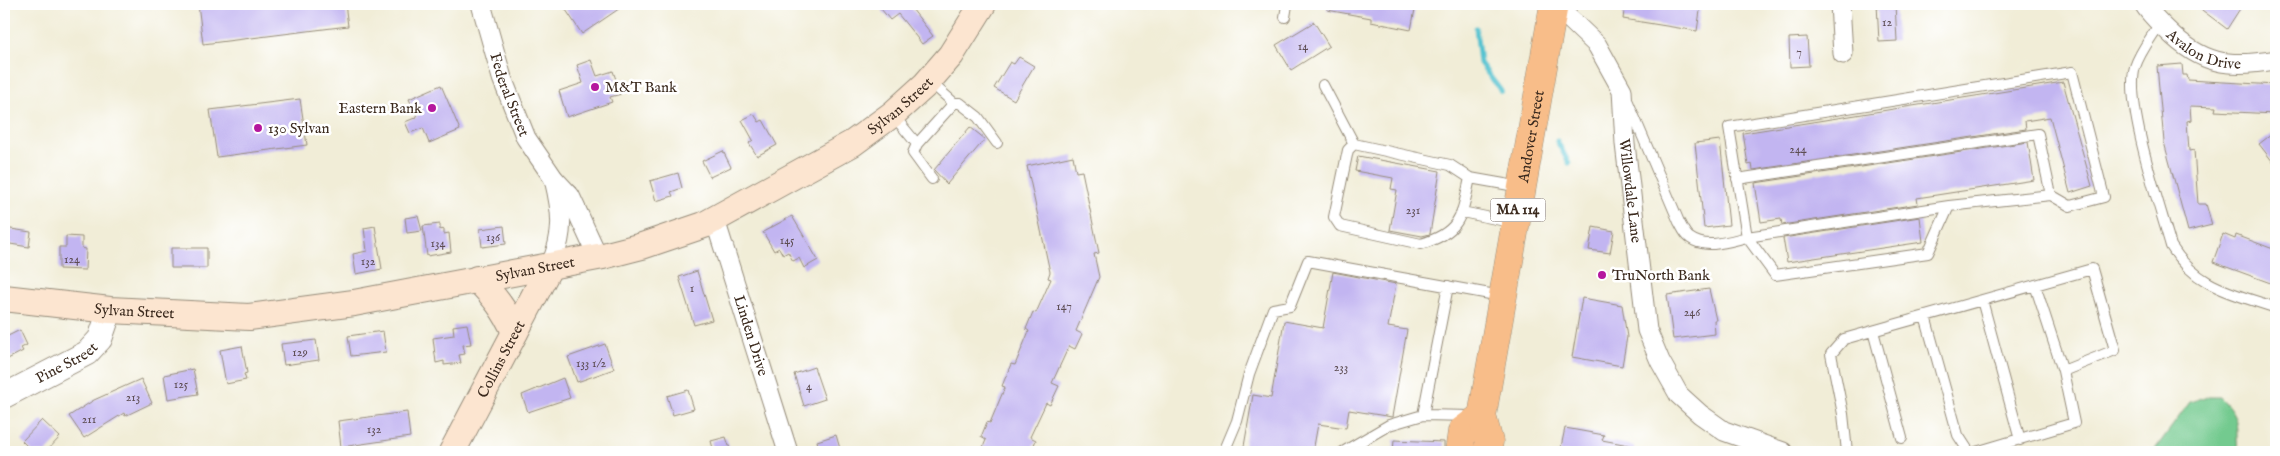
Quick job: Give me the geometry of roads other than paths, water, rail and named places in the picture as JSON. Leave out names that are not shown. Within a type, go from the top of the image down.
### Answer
[{"type":"highway","name":"Andover Street","points":[[1488,452],[1489,442],[1482,416],[1554,4]]},
{"type":"highway","points":[[1458,452],[1462,432],[1482,416]]},
{"type":"main road","name":"Sylvan Street","points":[[4,298],[110,310],[249,317],[354,302],[598,257],[642,246],[714,220],[853,143],[892,115],[929,81],[951,55],[983,4]]},
{"type":"main road","name":"Collins Street","points":[[452,452],[550,266]]},
{"type":"main road","points":[[476,279],[496,297],[506,312],[515,332]]},
{"type":"street","name":"Federal Street","points":[[481,4],[488,34],[513,109],[526,138],[554,178],[570,196],[598,257]]},
{"type":"street","name":"Willowdale Lane","points":[[1554,4],[1597,45],[1622,90],[1625,144],[1647,330],[1660,361],[1680,395],[1700,414],[1724,431],[1783,452]]},
{"type":"street","points":[[1840,4],[1843,54]]},
{"type":"street","name":"Avalon Drive","points":[[2144,4],[2180,44],[2208,58],[2222,63],[2247,66],[2276,60]]},
{"type":"street","name":"Federal Street","points":[[550,266],[558,247],[562,227],[554,178]]},
{"type":"street","name":"Linden Drive","points":[[714,220],[788,452]]},
{"type":"street","name":"Pine Street","points":[[4,396],[86,353],[100,339],[110,310]]},
{"type":"lane","points":[[1284,17],[1287,5]]},
{"type":"lane","points":[[2160,23],[2135,67],[2133,89],[2137,117],[2171,246],[2180,262],[2196,275],[2223,291],[2276,308]]},
{"type":"lane","points":[[1622,90],[1679,222],[1688,238],[1701,244],[1718,244],[1747,236],[1949,206],[2051,195],[2070,206],[2104,197],[2072,72],[1728,127],[1747,236],[1775,275],[1928,253],[1949,206]]},
{"type":"lane","points":[[929,81],[954,103],[960,103],[978,117],[997,143]]},
{"type":"lane","points":[[1323,85],[1354,144],[1450,165],[1470,178],[1522,187]]},
{"type":"lane","points":[[932,180],[913,153],[917,144],[954,103]]},
{"type":"lane","points":[[892,115],[917,144]]},
{"type":"lane","points":[[1737,179],[2038,134],[2051,195]]},
{"type":"lane","points":[[1354,144],[1348,150],[1334,217],[1340,226],[1421,244],[1432,241],[1455,227],[1462,212],[1470,178]]},
{"type":"lane","points":[[1462,212],[1516,223]]},
{"type":"lane","points":[[1224,452],[1238,421],[1249,374],[1273,309],[1290,306],[1308,261],[1503,296]]},
{"type":"lane","points":[[1847,452],[1843,414],[1831,354],[1844,339],[2092,269],[2115,350],[2063,371]]},
{"type":"lane","points":[[1976,452],[2074,423],[2063,371],[2035,285]]},
{"type":"lane","points":[[1423,415],[1448,286]]},
{"type":"lane","points":[[1982,300],[2020,440]]},
{"type":"lane","points":[[1925,316],[1958,435],[1969,452]]},
{"type":"lane","points":[[1873,331],[1902,438]]},
{"type":"lane","points":[[1343,452],[1390,426],[1423,415],[1482,416]]},
{"type":"waterway","points":[[1476,28],[1480,63],[1501,91]]},
{"type":"waterway","points":[[1557,141],[1569,163]]},
{"type":"place","name":"M&T Bank","points":[[595,87]]},
{"type":"place","name":"Eastern Bank","points":[[432,108]]},
{"type":"place","name":"130 Sylvan","points":[[258,128]]},
{"type":"place","name":"TruNorth Bank","points":[[1602,275]]}]
